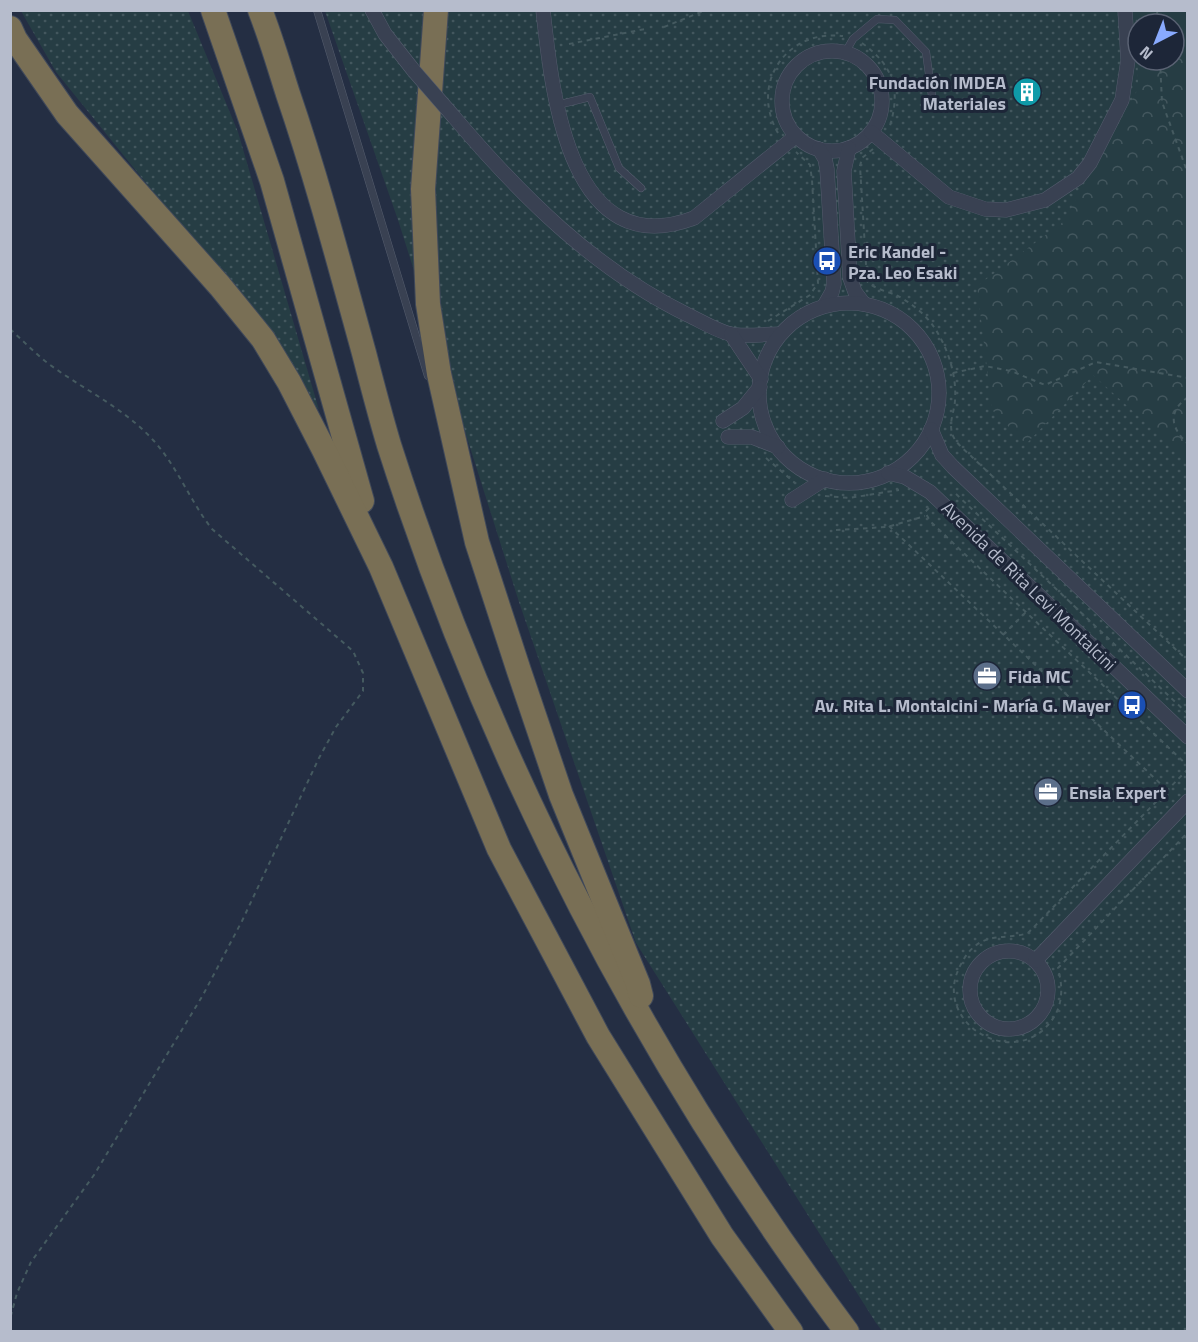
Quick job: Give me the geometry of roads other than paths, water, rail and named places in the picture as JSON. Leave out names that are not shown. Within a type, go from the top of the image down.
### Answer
[{"type":"highway","points":[[213,10],[272,181],[381,567]]},
{"type":"highway","points":[[260,10],[314,171],[389,444],[452,623],[533,814],[593,932],[647,1028],[726,1159],[847,1332]]},
{"type":"highway","points":[[436,10],[423,189],[428,304],[439,374],[477,542],[561,795],[638,984],[647,1028]]},
{"type":"highway","points":[[12,33],[67,114],[220,286],[263,339],[324,450],[381,567],[499,849],[598,1036],[722,1236],[791,1332]]},
{"type":"street","points":[[372,10],[385,34],[414,71],[497,168],[527,199],[583,248],[628,281],[670,306],[731,334],[780,334]]},
{"type":"street","points":[[543,10],[549,66],[561,123],[584,184],[594,198],[624,220],[659,228],[694,218],[796,136]]},
{"type":"street","points":[[871,132],[949,197],[985,209],[1006,210],[1045,200],[1078,178],[1090,163],[1122,100],[1128,60],[1125,10]]},
{"type":"street","points":[[832,51],[845,53],[868,67],[880,87],[880,112],[871,132],[859,143],[849,148],[833,151],[819,149],[796,136],[788,123],[782,102],[784,87],[790,74],[799,63],[817,53],[832,51]]},
{"type":"street","points":[[849,148],[844,171],[850,278],[855,292],[864,304]]},
{"type":"street","points":[[819,149],[825,159],[827,169],[833,267],[832,292],[824,306]]},
{"type":"street","points":[[723,421],[743,408],[760,383],[768,355],[780,334],[799,318],[824,306],[845,303],[879,308],[900,320],[916,334],[931,356],[939,388],[938,406],[931,429],[916,453],[904,464],[873,479],[856,482],[825,479],[802,469],[778,447],[763,418],[760,383],[731,334]]},
{"type":"street","name":"Avenida de Rita Levi Montalcini","points":[[931,429],[942,455],[1188,691]]},
{"type":"street","points":[[728,437],[752,437],[778,447]]},
{"type":"street","name":"Avenida de Rita Levi Montalcini","points":[[888,473],[905,477],[919,485],[945,506],[1188,736]]},
{"type":"street","points":[[792,501],[825,479]]},
{"type":"street","points":[[1035,961],[1188,801]]},
{"type":"street","points":[[1007,951],[1022,953],[1035,961],[1044,973],[1048,988],[1046,1003],[1038,1016],[1025,1025],[1011,1029],[995,1026],[982,1018],[973,1006],[970,991],[972,976],[980,963],[992,954],[1007,951]]},
{"type":"lane","points":[[317,10],[431,386]]},
{"type":"lane","points":[[845,53],[853,39],[877,19],[895,20],[926,52],[932,96]]},
{"type":"lane","points":[[557,105],[590,97],[619,168],[641,188]]},
{"type":"lane","points":[[441,419],[477,542]]},
{"type":"place","name":"Fundación IMDEA Materiales","points":[[1027,92]]},
{"type":"place","name":"Eric Kandel - Pza. Leo Esaki","points":[[827,261]]},
{"type":"place","name":"Fida MC","points":[[987,676]]},
{"type":"place","name":"Av. Rita L. Montalcini - María G. Mayer","points":[[1132,705]]},
{"type":"place","name":"Ensia Expert","points":[[1048,792]]}]
